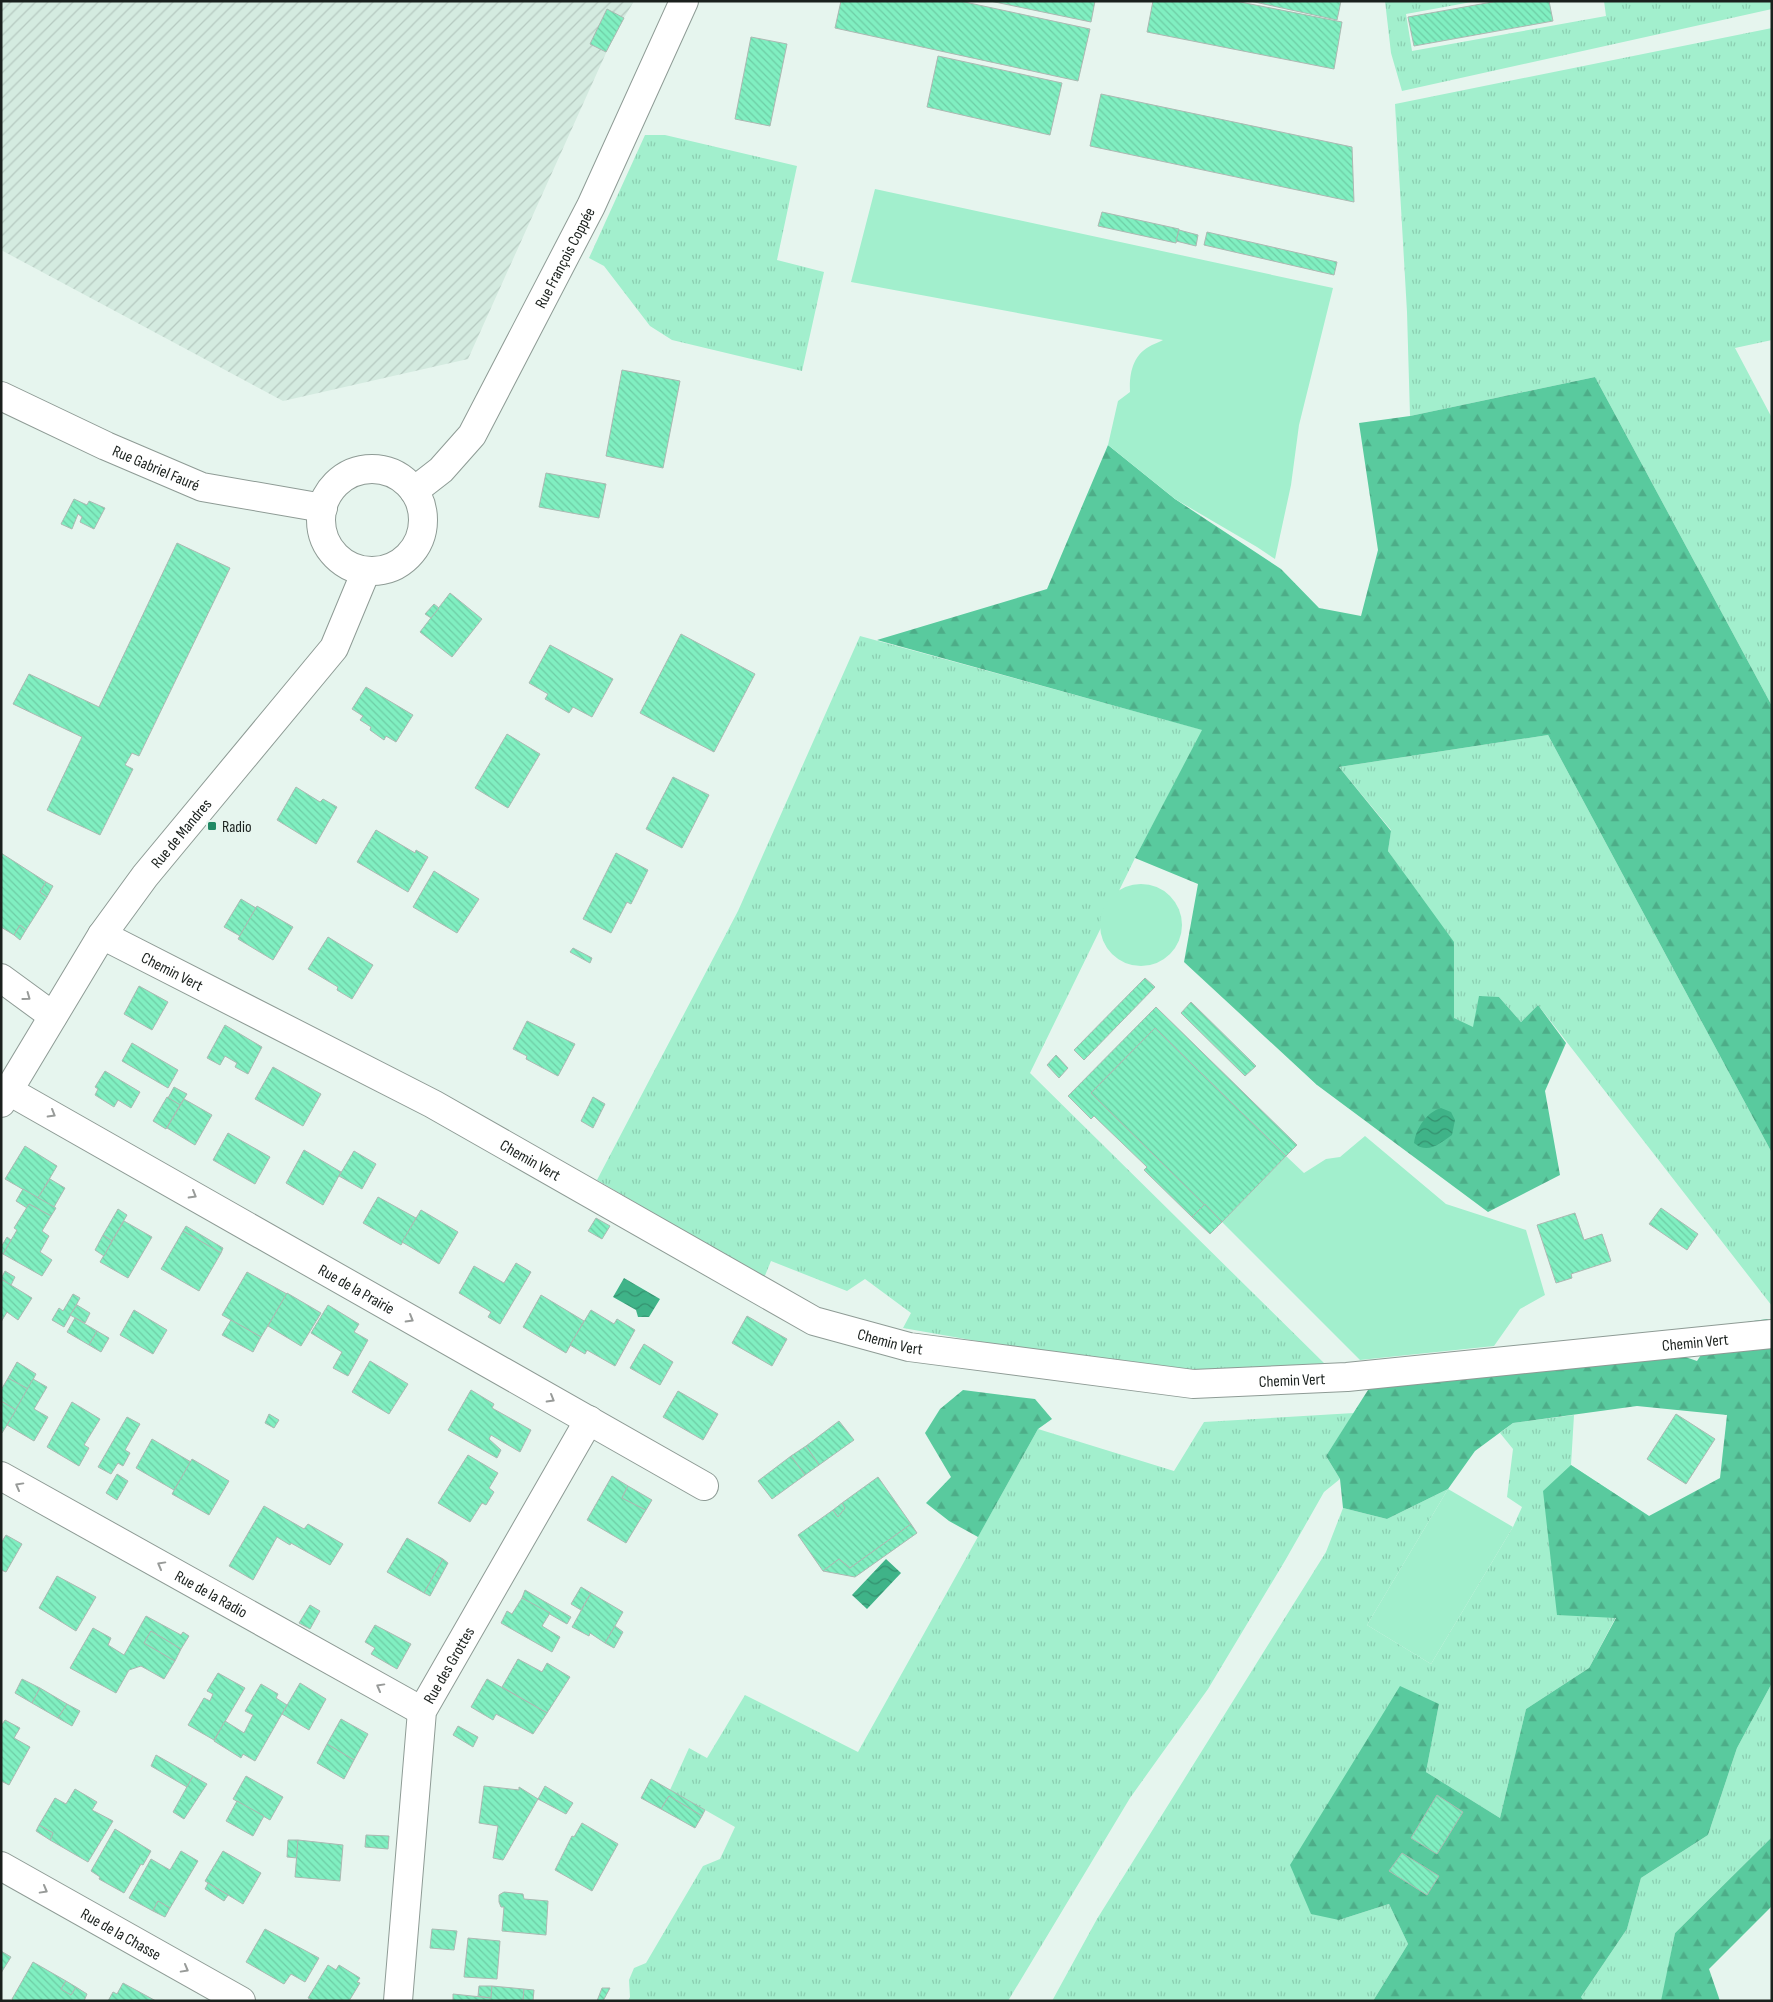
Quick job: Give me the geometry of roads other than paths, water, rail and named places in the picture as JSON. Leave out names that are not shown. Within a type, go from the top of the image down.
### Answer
[{"type":"street","name":"Rue François Coppée","points":[[414,492],[442,470],[472,435],[591,206],[684,1]]},
{"type":"street","name":"Rue Gabriel Fauré","points":[[1,396],[106,446],[202,487],[322,508]]},
{"type":"street","points":[[363,470],[378,470],[392,473],[404,481],[414,492],[420,504],[423,519],[421,533],[416,546],[406,558],[394,566],[381,570],[366,571],[352,567],[340,560],[330,549],[324,536],[321,522],[322,508],[328,494],[337,483],[349,475],[363,470]]},
{"type":"street","name":"Rue de Mandres","points":[[5,1097],[102,935],[145,876],[334,648],[366,571]]},
{"type":"street","name":"Chemin Vert","points":[[102,935],[433,1104],[814,1322],[909,1347],[1193,1384],[1347,1376],[1772,1334]]},
{"type":"street","points":[[1,978],[53,1016]]},
{"type":"street","name":"Rue de la Prairie","points":[[5,1097],[589,1420],[704,1486]]},
{"type":"street","name":"Rue des Grottes","points":[[398,2001],[422,1710],[589,1420]]},
{"type":"street","name":"Rue de la Radio","points":[[1,1476],[422,1710]]},
{"type":"street","name":"Rue de la Chasse","points":[[1,1866],[241,2001]]},
{"type":"water","points":[[1441,1108],[1451,1112],[1455,1120],[1452,1135],[1429,1148],[1424,1148],[1414,1143],[1423,1121],[1431,1113]]},
{"type":"water","points":[[624,1278],[660,1299],[649,1317],[638,1317],[636,1310],[613,1297]]},
{"type":"water","points":[[886,1559],[901,1573],[867,1609],[852,1595]]},
{"type":"place","name":"Radio","points":[[212,826]]}]
